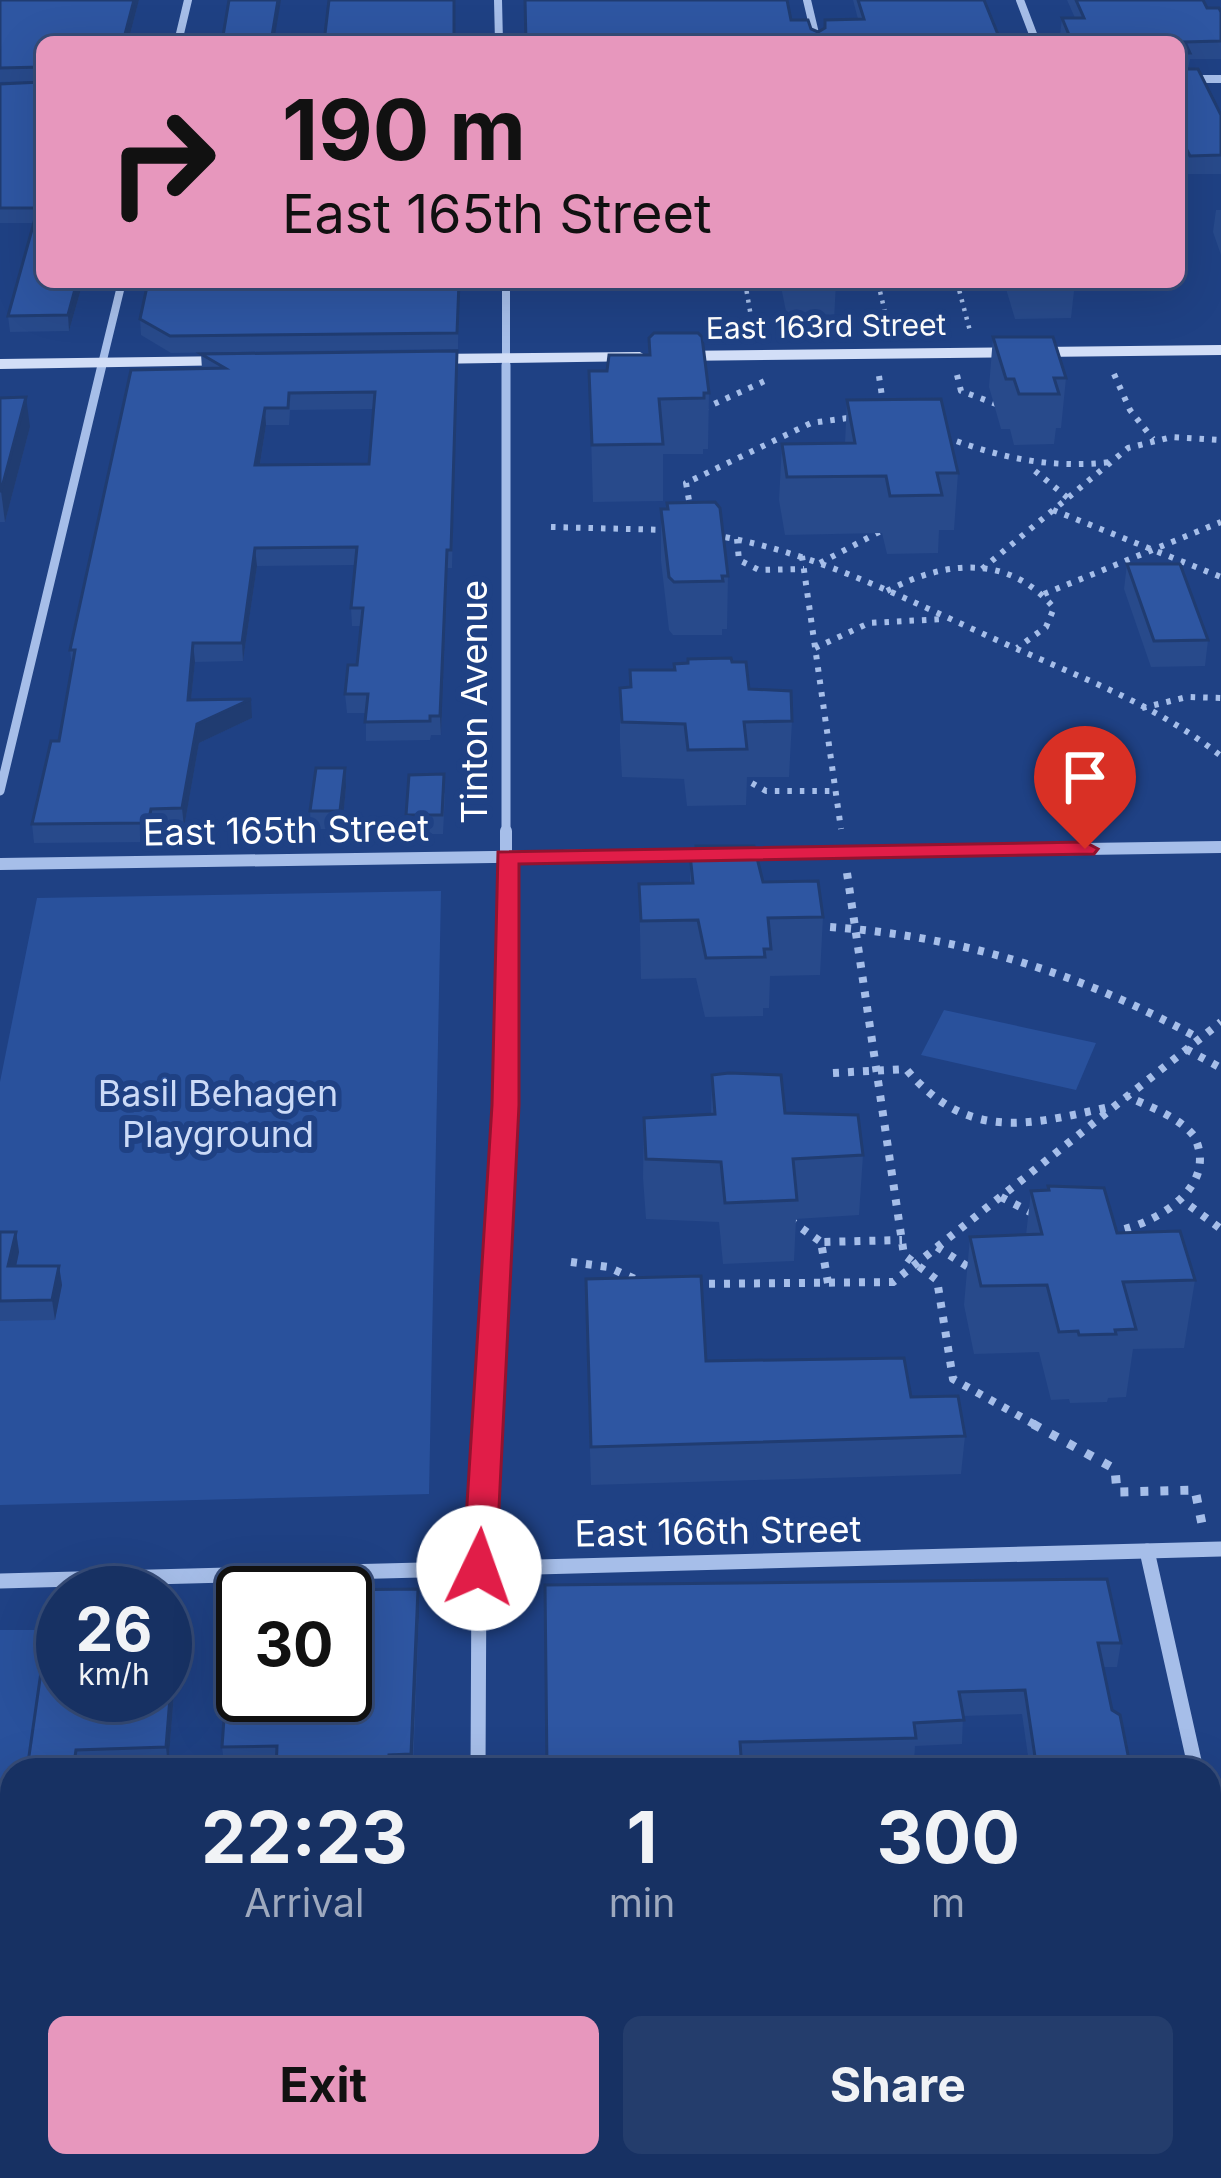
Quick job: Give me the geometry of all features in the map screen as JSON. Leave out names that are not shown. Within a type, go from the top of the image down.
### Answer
[{"type":"main road","name":"East 163rd Street","points":[[397,359],[1221,350]]},
{"type":"main road","points":[[0,364],[255,361]]},
{"type":"street","points":[[179,36],[188,0]]},
{"type":"street","points":[[498,0],[499,36]]},
{"type":"street","points":[[807,0],[816,36]]},
{"type":"street","points":[[1020,0],[1034,36]]},
{"type":"street","points":[[1185,80],[1221,79]]},
{"type":"street","points":[[0,791],[121,288]]},
{"type":"street","name":"Tinton Avenue","points":[[478,1758],[479,1568],[506,1105],[506,288]]},
{"type":"street","name":"East 165th Street","points":[[0,864],[1221,847]]},
{"type":"street","name":"East 166th Street","points":[[0,1581],[1214,1549]]},
{"type":"street","points":[[1147,1550],[1193,1758]]},
{"type":"path","points":[[746,288],[754,335]]},
{"type":"path","points":[[879,288],[890,334]]},
{"type":"path","points":[[958,288],[971,333]]},
{"type":"path","points":[[1114,373],[1130,410],[1153,439]]},
{"type":"path","points":[[957,375],[961,391],[1000,406]]},
{"type":"path","points":[[691,517],[686,483],[811,423],[889,418],[879,376]]},
{"type":"path","points":[[703,410],[775,377]]},
{"type":"path","points":[[936,434],[1042,473],[1068,498]]},
{"type":"path","points":[[982,568],[1129,448],[1153,439],[1221,440]]},
{"type":"path","points":[[1023,466],[1049,469],[1112,462]]},
{"type":"path","points":[[1053,510],[1221,578]]},
{"type":"path","points":[[1044,594],[1221,522]]},
{"type":"path","points":[[551,527],[673,530]]},
{"type":"path","points":[[820,563],[882,530]]},
{"type":"path","points":[[694,533],[736,538],[802,556],[887,591],[1142,708],[1221,756]]},
{"type":"path","points":[[736,538],[739,560],[759,570],[804,569]]},
{"type":"path","points":[[802,556],[904,1255],[937,1280],[952,1379],[1114,1469],[1117,1492],[1195,1490],[1214,1549]]},
{"type":"path","points":[[734,572],[749,565]]},
{"type":"path","points":[[887,591],[934,569],[982,568],[1024,580],[1054,608],[1052,620],[1016,648]]},
{"type":"path","points":[[815,648],[869,623],[951,620]]},
{"type":"path","points":[[1142,708],[1187,697],[1221,698]]},
{"type":"path","points":[[741,777],[766,791],[836,791]]},
{"type":"path","points":[[801,925],[855,927],[1046,965],[1133,1000],[1200,1039]]},
{"type":"path","points":[[692,1284],[893,1282],[1221,1022]]},
{"type":"path","points":[[1186,1049],[1221,1068]]},
{"type":"path","points":[[833,1073],[906,1069],[924,1094],[947,1111],[980,1123],[1018,1124],[1115,1106]]},
{"type":"path","points":[[1127,1096],[1172,1119],[1198,1141],[1210,1170],[1206,1183]]},
{"type":"path","points":[[1090,1233],[1159,1225],[1202,1195]]},
{"type":"path","points":[[1000,1197],[1056,1225]]},
{"type":"path","points":[[1190,1206],[1221,1229]]},
{"type":"path","points":[[790,1220],[821,1242],[902,1240]]},
{"type":"path","points":[[821,1242],[828,1283]]},
{"type":"path","points":[[937,1247],[993,1282]]},
{"type":"path","points":[[571,1262],[608,1267],[646,1284]]},
{"type":"green space","name":"Basil Behagen Playground","points":[[441,891],[429,1494],[0,1505],[0,1082],[37,898]]},
{"type":"green space","points":[[944,1010],[1096,1043],[1076,1090],[921,1055]]},
{"type":"green space","points":[[0,1630],[36,1630],[36,1722],[40,1722],[35,1758],[0,1758]]},
{"type":"building","points":[[0,0],[134,0],[125,36],[36,36],[36,67],[0,68]]},
{"type":"building","points":[[229,0],[278,0],[272,36],[223,36]]},
{"type":"building","points":[[329,0],[454,0],[454,36],[325,36]]},
{"type":"building","points":[[525,0],[787,0],[791,20],[808,20],[818,32],[825,28],[825,20],[864,19],[858,0],[984,0],[999,36],[526,36]]},
{"type":"building","points":[[1076,0],[1203,0],[1207,8],[1221,12],[1221,41],[1185,42],[1185,36],[1070,36],[1062,18],[1084,18]]},
{"type":"building","points":[[1185,69],[1198,69],[1221,115],[1221,155],[1190,156],[1185,146]]},
{"type":"building","points":[[36,82],[36,208],[0,208],[0,84]]},
{"type":"building","points":[[36,215],[36,288],[75,288],[68,315],[8,316]]},
{"type":"building","points":[[147,288],[459,288],[457,333],[170,336],[140,319]]},
{"type":"building","points":[[654,333],[698,333],[702,337],[709,393],[704,398],[659,399],[663,444],[592,445],[589,371],[607,371],[609,355],[650,355],[649,338]]},
{"type":"building","points":[[993,337],[1053,337],[1066,378],[1054,378],[1059,394],[1019,394],[1014,379],[1006,379]]},
{"type":"building","points":[[457,351],[440,716],[430,716],[430,721],[365,722],[368,694],[345,694],[348,665],[357,665],[363,608],[351,608],[357,547],[255,548],[242,643],[193,643],[188,700],[251,699],[197,724],[182,808],[151,809],[148,823],[32,824],[51,741],[59,741],[75,650],[70,650],[131,370],[225,368],[201,354]],"holes":[[[375,392],[369,464],[255,465],[265,408],[288,408],[289,393]]]},
{"type":"building","points":[[26,397],[1,491],[0,491],[0,398]]},
{"type":"building","points":[[941,399],[958,473],[937,473],[942,495],[890,496],[886,476],[787,477],[782,444],[855,443],[847,400]]},
{"type":"building","points":[[715,502],[720,508],[728,576],[722,576],[723,581],[674,582],[669,577],[661,509],[668,509],[667,503]]},
{"type":"building","points":[[1127,564],[1180,564],[1208,640],[1154,641]]},
{"type":"building","points":[[731,658],[732,662],[746,662],[749,689],[791,691],[792,721],[744,722],[747,749],[688,750],[685,724],[622,722],[620,688],[631,687],[630,670],[675,670],[674,664],[688,663],[688,659]]},
{"type":"building","points":[[316,768],[345,768],[340,811],[310,811]]},
{"type":"building","points":[[444,774],[442,815],[406,815],[409,775]]},
{"type":"building","points":[[696,846],[754,846],[763,882],[818,881],[823,917],[768,918],[771,949],[764,949],[765,957],[706,958],[698,920],[641,921],[639,884],[693,883],[690,854],[697,854]]},
{"type":"building","points":[[712,1075],[781,1075],[785,1113],[858,1115],[863,1155],[793,1159],[797,1200],[725,1203],[721,1162],[646,1159],[644,1118],[715,1114]]},
{"type":"building","points":[[1048,1186],[1104,1188],[1117,1233],[1180,1231],[1195,1280],[1123,1282],[1136,1329],[1115,1330],[1116,1334],[1059,1332],[1047,1285],[981,1286],[970,1237],[1042,1234],[1031,1191],[1049,1190]]},
{"type":"building","points":[[0,1232],[16,1232],[8,1266],[59,1266],[52,1300],[0,1301]]},
{"type":"building","points":[[701,1276],[706,1361],[904,1358],[911,1397],[958,1396],[965,1436],[591,1447],[586,1279]]},
{"type":"building","points":[[1107,1579],[1121,1643],[1098,1643],[1112,1710],[1120,1715],[1129,1758],[1035,1758],[1025,1690],[959,1692],[964,1720],[914,1723],[916,1738],[740,1742],[741,1758],[547,1758],[545,1585]]},
{"type":"building","points":[[372,1589],[418,1589],[411,1754],[276,1758],[277,1746],[222,1747],[224,1722],[372,1722]]},
{"type":"building","points":[[36,1707],[36,1722],[168,1722],[166,1747],[76,1750],[75,1758],[29,1758]]},
{"type":"route","points":[[479,1568],[506,1105],[506,857],[1085,849]]}]
